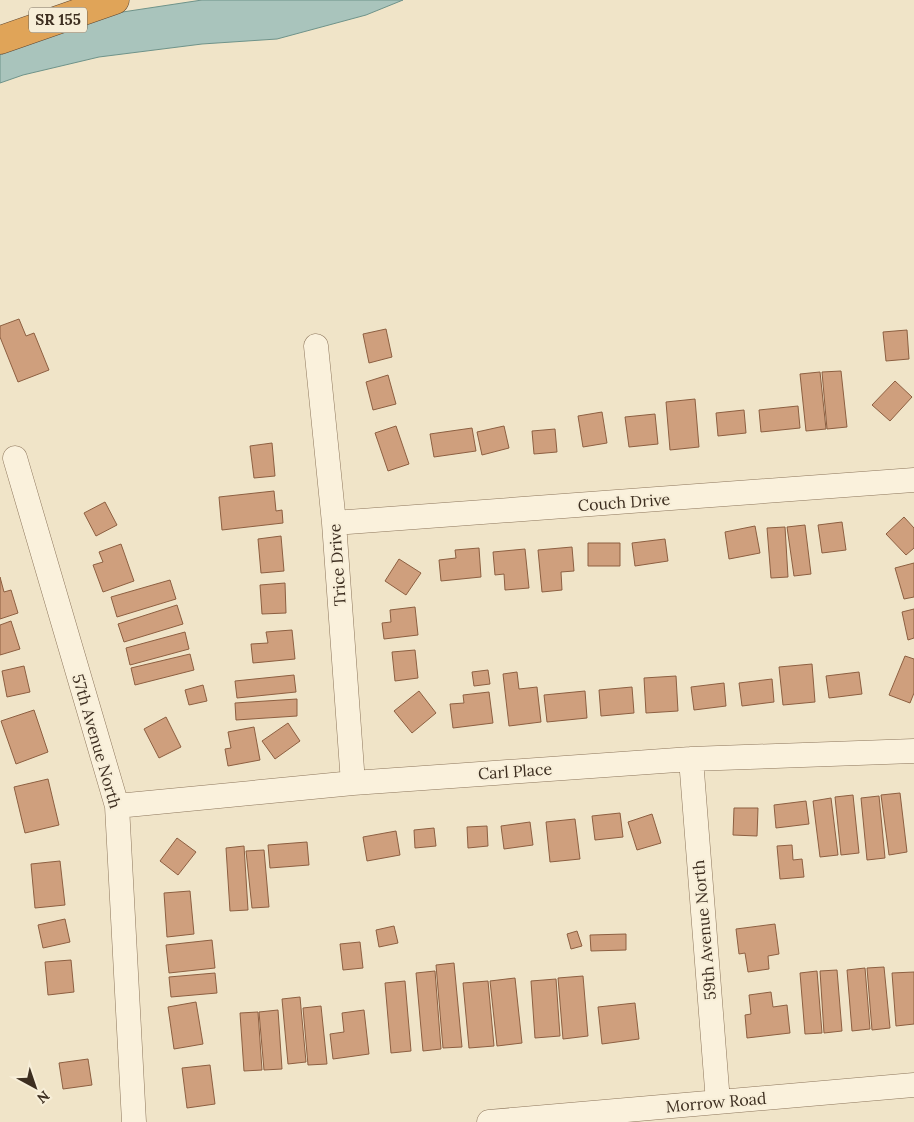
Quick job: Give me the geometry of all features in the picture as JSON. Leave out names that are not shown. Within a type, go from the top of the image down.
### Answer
[{"type":"highway","name":"SR 155","points":[[0,40],[115,0]]},
{"type":"street","name":"Trice Drive","points":[[316,346],[334,523],[353,783]]},
{"type":"street","name":"57th Avenue North","points":[[15,458],[117,806],[134,1122]]},
{"type":"street","name":"Couch Drive","points":[[334,523],[914,480]]},
{"type":"street","name":"Carl Place","points":[[117,806],[353,783],[691,759],[914,751]]},
{"type":"street","name":"59th Avenue North","points":[[691,759],[718,1102]]},
{"type":"street","name":"Morrow Road","points":[[489,1122],[914,1085]]},
{"type":"water","points":[[202,0],[403,0],[366,15],[277,39],[202,44],[99,57],[23,75],[0,83],[0,47],[116,13]]},
{"type":"building","points":[[19,319],[26,336],[34,333],[49,370],[18,382],[0,337],[0,326]]},
{"type":"building","points":[[386,329],[392,357],[369,363],[363,334]]},
{"type":"building","points":[[907,330],[909,359],[886,361],[883,332]]},
{"type":"building","points":[[841,371],[847,427],[827,429],[822,372]]},
{"type":"building","points":[[820,372],[826,429],[806,431],[800,374]]},
{"type":"building","points":[[388,375],[396,404],[373,410],[366,382]]},
{"type":"building","points":[[895,381],[912,397],[890,421],[872,405]]},
{"type":"building","points":[[695,399],[699,447],[670,450],[666,402]]},
{"type":"building","points":[[798,406],[800,428],[761,432],[759,410]]},
{"type":"building","points":[[744,410],[746,433],[718,436],[716,413]]},
{"type":"building","points":[[602,412],[607,443],[583,447],[578,416]]},
{"type":"building","points":[[655,414],[658,444],[629,447],[625,417]]},
{"type":"building","points":[[396,426],[409,464],[388,471],[375,433]]},
{"type":"building","points":[[504,426],[509,448],[482,455],[477,432]]},
{"type":"building","points":[[472,428],[476,451],[434,457],[430,434]]},
{"type":"building","points":[[555,429],[557,452],[534,454],[532,431]]},
{"type":"building","points":[[272,443],[275,476],[254,478],[250,446]]},
{"type":"building","points":[[274,491],[276,511],[282,510],[283,523],[222,530],[219,497]]},
{"type":"building","points":[[105,502],[117,525],[96,536],[84,513]]},
{"type":"building","points":[[904,517],[914,528],[914,548],[906,555],[886,534]]},
{"type":"building","points":[[842,522],[846,550],[822,553],[818,525]]},
{"type":"building","points":[[805,525],[811,574],[794,576],[787,527]]},
{"type":"building","points":[[755,526],[760,553],[729,559],[725,532]]},
{"type":"building","points":[[785,527],[788,577],[771,578],[767,528]]},
{"type":"building","points":[[281,536],[284,571],[261,573],[258,539]]},
{"type":"building","points":[[665,539],[668,561],[635,566],[632,543]]},
{"type":"building","points":[[588,543],[620,543],[620,566],[588,566]]},
{"type":"building","points":[[121,544],[134,581],[103,592],[93,565],[103,562],[99,552]]},
{"type":"building","points":[[572,547],[574,571],[561,572],[562,590],[542,592],[538,550]]},
{"type":"building","points":[[479,548],[481,577],[441,581],[439,560],[456,558],[455,550]]},
{"type":"building","points":[[525,549],[529,588],[505,590],[504,574],[495,575],[493,552]]},
{"type":"building","points":[[399,559],[421,573],[406,595],[385,581]]},
{"type":"building","points":[[914,563],[914,597],[904,599],[895,568]]},
{"type":"building","points":[[0,577],[4,592],[11,590],[18,613],[0,619]]},
{"type":"building","points":[[170,580],[176,599],[117,617],[111,597]]},
{"type":"building","points":[[285,583],[286,613],[262,614],[260,585]]},
{"type":"building","points":[[177,605],[183,624],[124,642],[118,624]]},
{"type":"building","points":[[415,607],[418,635],[384,639],[382,623],[391,622],[390,610]]},
{"type":"building","points":[[914,609],[914,638],[908,640],[902,612]]},
{"type":"building","points":[[11,621],[20,649],[0,655],[0,625]]},
{"type":"building","points":[[292,630],[295,659],[253,663],[251,644],[268,643],[266,632]]},
{"type":"building","points":[[185,632],[189,649],[130,665],[126,648]]},
{"type":"building","points":[[415,650],[418,678],[395,681],[392,652]]},
{"type":"building","points":[[190,654],[194,670],[135,685],[131,668]]},
{"type":"building","points":[[905,656],[914,659],[914,693],[910,703],[889,695]]},
{"type":"building","points":[[812,664],[815,702],[783,705],[779,667]]},
{"type":"building","points":[[24,666],[30,692],[7,697],[2,671]]},
{"type":"building","points":[[488,670],[490,684],[474,686],[472,672]]},
{"type":"building","points":[[517,672],[519,689],[537,687],[541,722],[509,726],[503,674]]},
{"type":"building","points":[[859,672],[862,694],[829,698],[826,676]]},
{"type":"building","points":[[294,675],[296,692],[237,698],[235,681]]},
{"type":"building","points":[[676,676],[678,711],[646,713],[644,678]]},
{"type":"building","points":[[772,679],[774,702],[742,706],[739,683]]},
{"type":"building","points":[[724,683],[726,706],[694,710],[691,687]]},
{"type":"building","points":[[203,685],[207,701],[189,705],[185,690]]},
{"type":"building","points":[[632,687],[634,713],[601,716],[599,690]]},
{"type":"building","points":[[419,691],[436,713],[412,733],[394,711]]},
{"type":"building","points":[[585,691],[587,718],[547,722],[544,695]]},
{"type":"building","points":[[489,692],[493,723],[453,728],[450,704],[464,703],[463,695]]},
{"type":"building","points":[[297,699],[297,716],[236,720],[235,703]]},
{"type":"building","points":[[34,710],[48,752],[16,764],[1,721]]},
{"type":"building","points":[[166,717],[181,747],[159,758],[144,729]]},
{"type":"building","points":[[288,723],[300,741],[275,759],[262,741]]},
{"type":"building","points":[[254,727],[260,760],[228,766],[225,749],[231,748],[228,732]]},
{"type":"building","points":[[48,779],[59,825],[25,833],[14,787]]},
{"type":"building","points":[[900,793],[907,852],[889,855],[881,795]]},
{"type":"building","points":[[853,795],[859,853],[841,855],[835,797]]},
{"type":"building","points":[[879,796],[885,858],[867,860],[861,798]]},
{"type":"building","points":[[831,798],[838,855],[820,857],[813,801]]},
{"type":"building","points":[[806,801],[809,824],[776,828],[774,805]]},
{"type":"building","points":[[734,808],[758,808],[757,836],[733,835]]},
{"type":"building","points":[[620,813],[623,837],[595,840],[592,816]]},
{"type":"building","points":[[652,814],[661,843],[637,850],[628,822]]},
{"type":"building","points":[[575,819],[580,859],[550,862],[546,822]]},
{"type":"building","points":[[530,822],[533,845],[504,849],[501,826]]},
{"type":"building","points":[[487,826],[488,846],[468,848],[467,827]]},
{"type":"building","points":[[434,828],[436,846],[415,848],[414,830]]},
{"type":"building","points":[[396,831],[400,855],[367,861],[363,837]]},
{"type":"building","points":[[177,838],[196,852],[178,875],[160,861]]},
{"type":"building","points":[[307,842],[309,865],[270,868],[268,845]]},
{"type":"building","points":[[792,845],[793,860],[802,859],[804,877],[780,879],[777,846]]},
{"type":"building","points":[[244,846],[248,910],[230,911],[226,848]]},
{"type":"building","points":[[264,850],[269,907],[252,908],[246,851]]},
{"type":"building","points":[[60,861],[65,905],[35,908],[31,864]]},
{"type":"building","points":[[190,891],[194,934],[167,937],[164,893]]},
{"type":"building","points":[[65,919],[70,942],[43,948],[38,925]]},
{"type":"building","points":[[775,924],[779,954],[768,956],[769,969],[748,972],[745,953],[739,954],[736,929]]},
{"type":"building","points":[[394,926],[398,943],[379,947],[376,930]]},
{"type":"building","points":[[577,931],[582,946],[571,949],[567,934]]},
{"type":"building","points":[[626,934],[626,950],[591,951],[590,935]]},
{"type":"building","points":[[212,940],[215,968],[169,973],[166,945]]},
{"type":"building","points":[[360,942],[363,968],[343,970],[340,944]]},
{"type":"building","points":[[71,960],[74,992],[48,995],[45,962]]},
{"type":"building","points":[[454,963],[462,1047],[443,1048],[436,965]]},
{"type":"building","points":[[884,967],[890,1028],[872,1030],[867,968]]},
{"type":"building","points":[[865,968],[870,1029],[852,1031],[847,970]]},
{"type":"building","points":[[837,970],[842,1031],[824,1033],[820,971]]},
{"type":"building","points":[[435,971],[441,1049],[423,1051],[416,973]]},
{"type":"building","points":[[817,971],[822,1033],[805,1034],[800,973]]},
{"type":"building","points":[[914,972],[914,1024],[896,1026],[892,973]]},
{"type":"building","points":[[215,973],[217,993],[171,997],[169,977]]},
{"type":"building","points":[[583,976],[588,1036],[563,1039],[558,978]]},
{"type":"building","points":[[515,978],[522,1043],[497,1046],[490,981]]},
{"type":"building","points":[[556,979],[560,1036],[535,1038],[531,981]]},
{"type":"building","points":[[405,981],[411,1051],[391,1053],[385,983]]},
{"type":"building","points":[[488,981],[494,1046],[469,1048],[463,983]]},
{"type":"building","points":[[771,992],[773,1007],[787,1005],[790,1033],[747,1038],[745,1015],[751,1014],[749,995]]},
{"type":"building","points":[[300,997],[306,1062],[288,1064],[282,999]]},
{"type":"building","points":[[196,1002],[203,1044],[174,1049],[168,1007]]},
{"type":"building","points":[[635,1003],[639,1039],[602,1044],[598,1007]]},
{"type":"building","points":[[321,1006],[327,1064],[308,1065],[303,1008]]},
{"type":"building","points":[[278,1010],[282,1069],[264,1070],[259,1012]]},
{"type":"building","points":[[364,1010],[369,1054],[333,1059],[330,1034],[344,1032],[342,1013]]},
{"type":"building","points":[[258,1012],[262,1070],[244,1071],[240,1013]]},
{"type":"building","points":[[88,1059],[92,1085],[63,1089],[59,1063]]},
{"type":"building","points":[[210,1065],[215,1104],[187,1108],[182,1068]]}]
